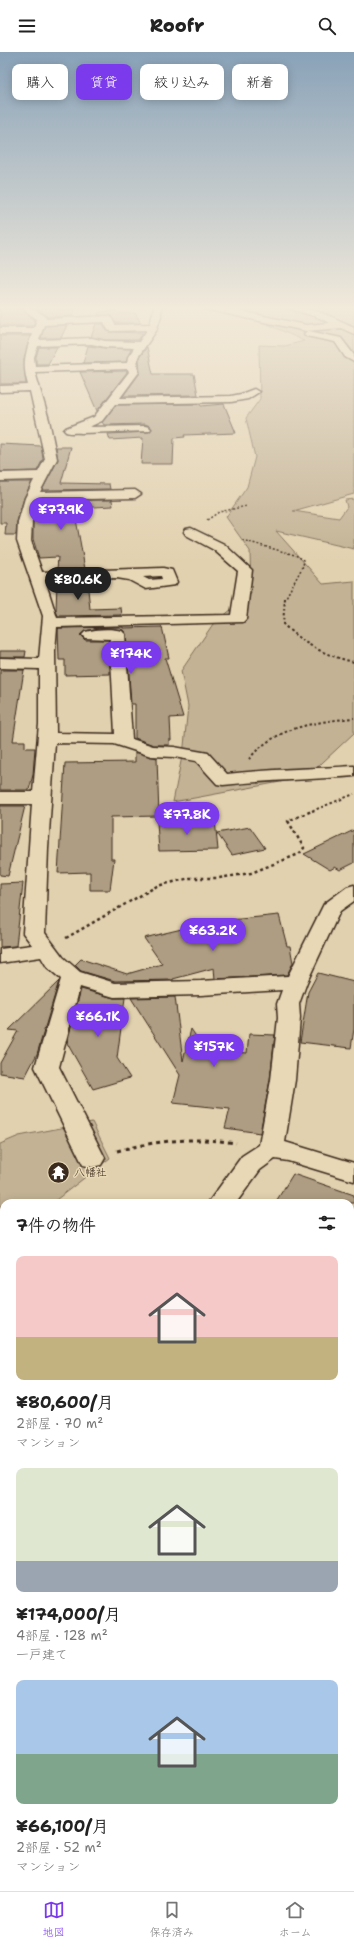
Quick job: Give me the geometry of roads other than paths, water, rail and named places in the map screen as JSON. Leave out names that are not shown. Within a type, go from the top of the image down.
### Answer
[{"type":"street","points":[[33,392],[45,430],[50,459],[33,496],[25,522],[24,541],[50,616],[47,664],[47,738],[34,933],[55,962],[72,977],[114,990],[201,988],[296,982]]},
{"type":"street","points":[[70,430],[98,420],[119,392]]},
{"type":"street","points":[[112,401],[230,399],[244,397],[254,392]]},
{"type":"street","points":[[45,430],[145,429]]},
{"type":"street","points":[[0,477],[43,476]]},
{"type":"street","points":[[33,496],[135,494]]},
{"type":"street","points":[[49,630],[238,619],[245,570],[219,547],[191,532]]},
{"type":"street","points":[[35,576],[115,573]]},
{"type":"street","points":[[49,630],[117,634],[124,742]]},
{"type":"street","points":[[0,663],[47,664]]},
{"type":"street","points":[[47,738],[116,739],[151,751],[174,752],[202,757],[223,780],[237,780],[266,775],[293,776],[354,771]]},
{"type":"street","points":[[0,798],[42,798]]},
{"type":"street","points":[[224,1199],[251,1163],[271,1149],[284,1080],[289,1018],[288,1004],[296,982],[331,908],[354,891]]},
{"type":"street","points":[[0,956],[46,950]]},
{"type":"street","points":[[72,977],[47,1067],[92,1158]]},
{"type":"street","points":[[271,1149],[289,1152],[354,1172]]},
{"type":"place","name":"八幡社","points":[[58,1172]]}]
